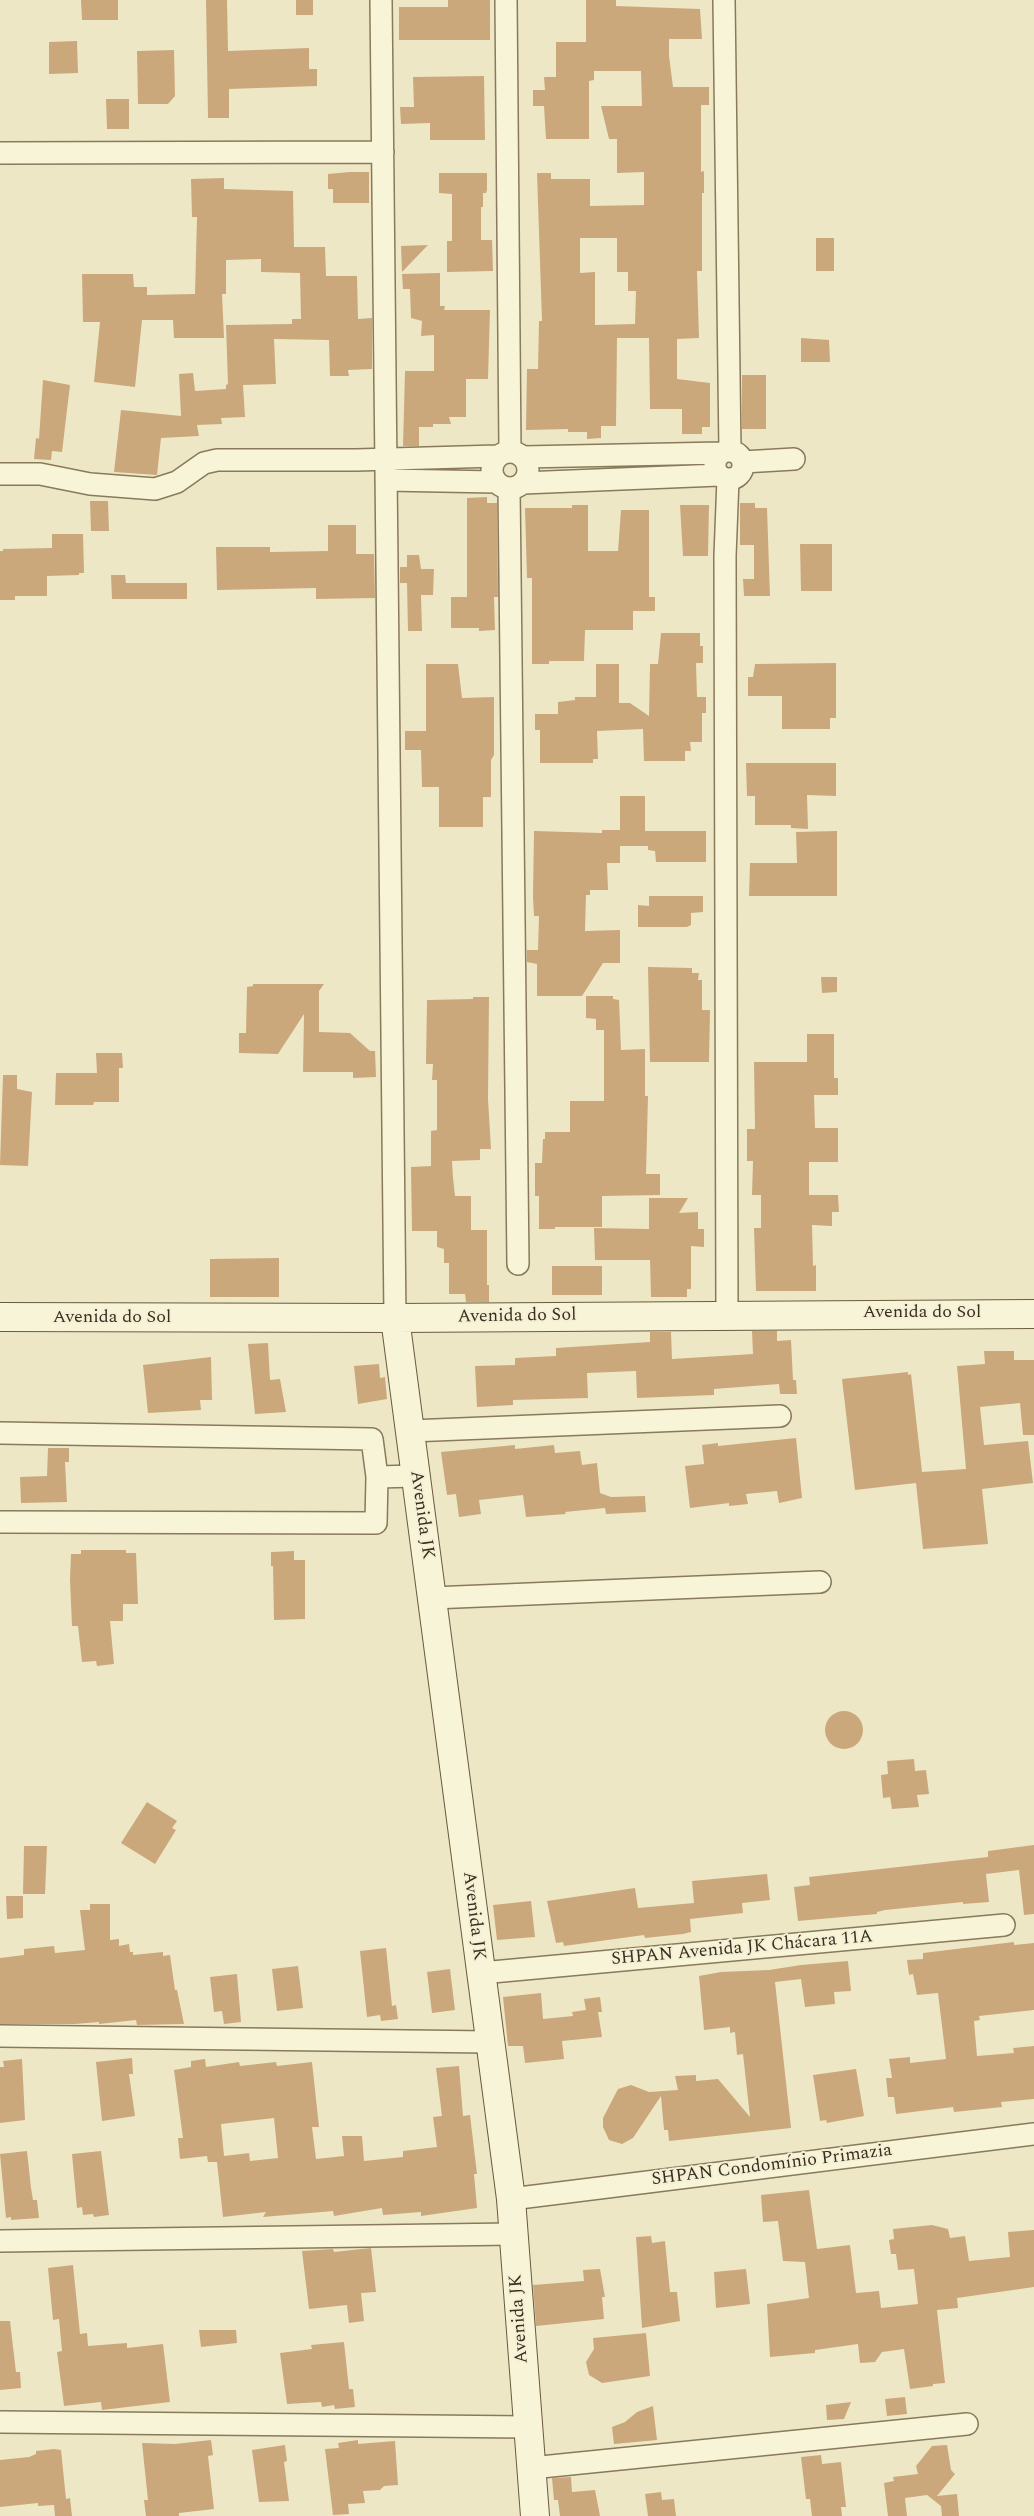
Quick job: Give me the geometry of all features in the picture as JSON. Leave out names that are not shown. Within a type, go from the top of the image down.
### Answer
[{"type":"street","points":[[381,0],[395,1318]]},
{"type":"street","points":[[506,0],[510,455],[528,470],[509,485]]},
{"type":"street","points":[[386,480],[509,485],[736,477],[742,471],[731,455],[724,0]]},
{"type":"street","points":[[0,152],[383,152]]},
{"type":"street","points":[[510,455],[491,469],[509,485],[518,1264]]},
{"type":"street","points":[[0,474],[40,474],[90,484],[155,489],[177,482],[204,463],[217,460],[386,459],[510,455],[731,455],[794,459]]},
{"type":"street","points":[[444,458],[445,481]]},
{"type":"street","points":[[724,477],[727,1314]]},
{"type":"street","name":"Avenida do Sol","points":[[0,1317],[395,1318],[727,1314],[1034,1314]]},
{"type":"street","name":"Avenida JK","points":[[395,1318],[510,2199],[534,2516]]},
{"type":"street","points":[[410,1432],[780,1416]]},
{"type":"street","points":[[0,1433],[372,1439],[377,1477],[376,1523],[0,1522]]},
{"type":"street","points":[[377,1477],[415,1476]]},
{"type":"street","points":[[432,1598],[820,1582]]},
{"type":"street","name":"SHPAN Avenida JK Chácara 11A","points":[[481,1973],[1004,1925]]},
{"type":"street","points":[[0,2036],[490,2042]]},
{"type":"street","name":"SHPAN Condomínio Primazia","points":[[510,2199],[1034,2134]]},
{"type":"street","points":[[0,2241],[513,2234]]},
{"type":"street","points":[[0,2422],[528,2427]]},
{"type":"street","points":[[531,2468],[967,2424]]},
{"type":"building","points":[[81,0],[118,0],[118,20],[82,20]]},
{"type":"building","points":[[206,0],[227,0],[228,51],[309,48],[309,69],[317,69],[317,86],[229,89],[229,118],[208,118]]},
{"type":"building","points":[[296,0],[313,0],[313,15],[296,15]]},
{"type":"building","points":[[448,0],[490,0],[490,40],[399,40],[399,7],[448,7]]},
{"type":"building","points":[[586,0],[616,0],[616,6],[700,9],[702,39],[669,39],[669,56],[673,87],[709,87],[709,105],[701,105],[701,172],[704,171],[704,193],[702,193],[702,271],[697,271],[699,338],[677,339],[677,379],[710,383],[710,427],[702,427],[702,434],[682,434],[682,409],[650,409],[649,338],[617,338],[616,426],[601,426],[601,438],[587,439],[587,432],[568,432],[568,429],[526,430],[527,369],[538,369],[539,321],[542,321],[537,173],[551,173],[551,179],[590,179],[590,206],[644,205],[644,172],[617,173],[617,139],[609,139],[601,106],[642,106],[641,71],[594,71],[594,80],[589,81],[589,139],[546,139],[544,106],[533,106],[533,90],[545,90],[544,77],[556,77],[556,42],[586,42]],"holes":[[[580,238],[617,238],[617,272],[628,272],[628,291],[636,291],[635,324],[595,325],[595,272],[580,273]]]},
{"type":"building","points":[[77,41],[78,73],[49,74],[49,42]]},
{"type":"building","points":[[174,50],[175,96],[168,104],[138,104],[137,51]]},
{"type":"building","points":[[484,76],[485,140],[430,140],[430,123],[401,124],[400,107],[414,107],[413,77]]},
{"type":"building","points":[[106,99],[129,99],[129,129],[107,129]]},
{"type":"building","points":[[369,172],[369,203],[333,203],[333,189],[328,189],[328,174]]},
{"type":"building","points":[[439,173],[487,173],[487,190],[486,193],[483,193],[483,207],[481,207],[481,240],[492,240],[493,271],[447,272],[447,241],[452,241],[452,194],[439,193]]},
{"type":"building","points":[[224,178],[224,189],[293,191],[294,247],[325,247],[326,276],[357,276],[358,319],[372,318],[372,369],[348,370],[349,376],[330,376],[329,340],[274,339],[276,384],[243,385],[245,417],[221,418],[222,424],[197,425],[199,436],[161,438],[157,475],[114,472],[121,410],[181,416],[179,374],[193,373],[195,391],[226,389],[228,384],[226,325],[292,324],[292,319],[301,319],[300,273],[261,272],[261,259],[226,260],[226,294],[222,294],[224,338],[174,338],[173,320],[142,320],[135,387],[94,382],[100,322],[83,322],[82,274],[133,274],[134,287],[147,287],[147,295],[195,294],[197,217],[192,217],[191,179]]},
{"type":"building","points":[[816,238],[834,238],[834,271],[816,271]]},
{"type":"building","points":[[428,245],[402,272],[401,246]]},
{"type":"building","points":[[440,273],[440,306],[445,306],[444,310],[490,310],[488,379],[466,379],[466,417],[449,417],[451,424],[433,424],[433,427],[419,427],[419,446],[403,446],[405,371],[434,371],[434,335],[421,336],[422,321],[411,318],[410,289],[403,289],[402,274]]},
{"type":"building","points":[[801,338],[829,340],[830,362],[801,362]]},
{"type":"building","points":[[742,375],[766,375],[766,429],[742,429]]},
{"type":"building","points":[[43,380],[70,385],[62,452],[52,451],[51,460],[34,459],[36,438],[39,439]]},
{"type":"building","points":[[487,497],[487,503],[497,503],[498,597],[494,597],[495,630],[479,631],[479,628],[451,628],[451,597],[467,597],[467,498]]},
{"type":"building","points":[[90,501],[108,501],[109,531],[91,531]]},
{"type":"building","points":[[740,503],[755,503],[755,508],[767,508],[770,596],[744,596],[743,579],[754,579],[754,545],[740,545]]},
{"type":"building","points":[[572,505],[588,505],[588,551],[618,551],[621,510],[649,510],[649,597],[655,597],[655,611],[633,611],[633,630],[585,630],[584,661],[549,661],[549,664],[532,664],[532,578],[527,578],[525,508],[572,508]]},
{"type":"building","points":[[680,505],[709,505],[708,556],[683,556]]},
{"type":"building","points":[[328,525],[356,525],[356,554],[374,554],[375,598],[316,599],[316,588],[217,590],[216,547],[270,547],[270,552],[328,551]]},
{"type":"building","points":[[52,534],[83,534],[84,573],[79,573],[79,575],[47,576],[47,596],[15,596],[15,600],[0,600],[0,551],[3,551],[3,549],[52,548]]},
{"type":"building","points":[[800,544],[832,544],[832,591],[801,591]]},
{"type":"building","points":[[407,555],[419,555],[421,569],[434,569],[433,595],[421,595],[422,631],[408,631],[407,583],[400,583],[400,567],[407,567]]},
{"type":"building","points":[[111,575],[125,575],[126,583],[187,583],[187,599],[112,599]]},
{"type":"building","points":[[661,633],[700,633],[700,646],[703,646],[703,663],[696,663],[697,697],[706,697],[706,713],[702,713],[702,742],[690,742],[691,751],[685,751],[685,761],[644,761],[643,729],[597,731],[598,759],[593,759],[593,763],[540,763],[540,730],[535,730],[535,714],[558,714],[558,702],[575,700],[575,697],[596,697],[596,664],[619,664],[619,703],[630,703],[649,716],[650,664],[658,664]]},
{"type":"building","points":[[836,663],[836,718],[830,718],[830,729],[782,729],[782,696],[748,696],[748,677],[753,677],[755,664]]},
{"type":"building","points":[[426,664],[458,664],[462,698],[494,697],[494,755],[491,760],[491,797],[483,797],[483,827],[439,827],[439,787],[422,787],[421,750],[405,750],[405,731],[426,731]]},
{"type":"building","points":[[746,763],[836,763],[836,796],[807,795],[808,829],[791,828],[791,825],[755,825],[755,796],[747,796]]},
{"type":"building","points":[[620,796],[645,796],[645,831],[706,831],[706,862],[656,862],[655,851],[648,850],[648,846],[620,846],[620,863],[607,863],[608,890],[590,890],[590,895],[586,895],[585,931],[620,930],[620,963],[603,963],[582,996],[537,996],[537,964],[527,962],[527,950],[538,950],[539,916],[534,916],[533,897],[534,831],[602,833],[602,830],[620,830]]},
{"type":"building","points":[[837,831],[837,896],[749,896],[750,863],[797,863],[796,832]]},
{"type":"building","points":[[649,896],[703,896],[703,912],[691,913],[691,925],[687,927],[638,927],[638,905],[649,906]]},
{"type":"building","points":[[648,967],[692,968],[692,973],[699,973],[698,980],[702,980],[702,1010],[710,1010],[709,1062],[650,1062]]},
{"type":"building","points":[[821,977],[837,977],[837,992],[822,993]]},
{"type":"building","points":[[253,984],[324,984],[319,991],[319,1032],[350,1033],[370,1051],[375,1051],[376,1077],[353,1078],[353,1072],[303,1072],[304,1014],[278,1054],[239,1053],[239,1033],[246,1033],[247,987],[253,986]]},
{"type":"building","points":[[586,996],[613,996],[613,999],[619,1000],[621,1050],[645,1049],[645,1096],[648,1096],[646,1174],[660,1174],[660,1195],[602,1196],[602,1227],[539,1229],[539,1196],[535,1196],[535,1163],[542,1163],[545,1132],[570,1132],[570,1101],[604,1101],[604,1030],[596,1030],[596,1019],[586,1018]]},
{"type":"building","points":[[473,997],[489,997],[488,1099],[491,1149],[480,1149],[480,1160],[452,1161],[455,1196],[471,1196],[471,1230],[487,1230],[487,1285],[489,1285],[489,1302],[466,1302],[465,1294],[449,1294],[449,1263],[444,1263],[444,1249],[437,1247],[437,1231],[412,1231],[411,1167],[431,1166],[431,1131],[437,1130],[437,1080],[432,1080],[433,1064],[426,1064],[427,1000],[473,999]]},
{"type":"building","points":[[807,1034],[834,1034],[834,1078],[838,1078],[838,1095],[814,1095],[815,1128],[838,1128],[838,1162],[809,1162],[809,1195],[838,1195],[839,1212],[832,1212],[832,1226],[812,1225],[813,1266],[816,1265],[816,1291],[756,1291],[754,1228],[761,1228],[761,1195],[752,1195],[753,1161],[747,1161],[747,1129],[755,1129],[754,1062],[807,1062]]},
{"type":"building","points":[[96,1053],[122,1053],[123,1068],[119,1068],[119,1102],[94,1102],[93,1105],[55,1105],[56,1073],[97,1073]]},
{"type":"building","points":[[3,1075],[17,1075],[17,1089],[32,1092],[28,1166],[0,1165]]},
{"type":"building","points":[[649,1198],[688,1198],[679,1213],[698,1212],[698,1229],[704,1229],[704,1247],[691,1246],[691,1289],[687,1289],[687,1297],[651,1297],[650,1260],[595,1260],[594,1228],[649,1229]]},
{"type":"building","points":[[279,1258],[279,1297],[210,1297],[210,1259]]},
{"type":"building","points":[[552,1266],[602,1266],[602,1295],[552,1295]]},
{"type":"building","points":[[752,1331],[777,1331],[777,1341],[791,1340],[793,1380],[796,1380],[797,1394],[780,1394],[779,1384],[714,1389],[714,1395],[637,1398],[636,1371],[587,1373],[588,1398],[513,1400],[513,1405],[477,1407],[475,1366],[515,1365],[515,1358],[556,1356],[556,1348],[650,1342],[650,1332],[671,1332],[672,1359],[753,1354]]},
{"type":"building","points":[[268,1343],[270,1380],[280,1379],[286,1412],[255,1414],[248,1344]]},
{"type":"building","points":[[984,1351],[1014,1351],[1014,1360],[1034,1360],[1034,1435],[1023,1435],[1020,1403],[980,1407],[984,1445],[1028,1441],[1033,1483],[982,1489],[988,1544],[923,1549],[916,1483],[855,1490],[842,1379],[908,1372],[908,1375],[911,1374],[922,1472],[966,1469],[957,1366],[985,1364]]},
{"type":"building","points":[[211,1357],[212,1400],[200,1400],[201,1410],[148,1413],[143,1365]]},
{"type":"building","points":[[379,1364],[380,1378],[385,1377],[387,1399],[358,1404],[354,1366]]},
{"type":"building","points":[[796,1438],[802,1498],[779,1503],[777,1491],[746,1494],[748,1504],[729,1506],[729,1503],[690,1508],[685,1466],[704,1464],[702,1445],[718,1443],[718,1446]]},
{"type":"building","points":[[515,1445],[515,1449],[554,1445],[555,1453],[580,1451],[582,1465],[597,1463],[600,1493],[611,1497],[645,1496],[646,1512],[606,1514],[605,1508],[565,1512],[566,1514],[526,1517],[523,1495],[479,1500],[481,1514],[459,1517],[456,1494],[447,1495],[441,1452]]},
{"type":"building","points":[[48,1448],[69,1448],[69,1462],[65,1462],[67,1502],[21,1503],[20,1477],[47,1476]]},
{"type":"building","points":[[81,1550],[126,1550],[126,1553],[136,1553],[138,1604],[123,1604],[123,1621],[110,1621],[114,1664],[97,1666],[96,1661],[82,1662],[78,1626],[72,1626],[70,1580],[71,1554],[81,1554]]},
{"type":"building","points":[[294,1551],[294,1560],[305,1560],[305,1619],[274,1620],[271,1552]]},
{"type":"building","points":[[844,1711],[857,1717],[863,1730],[857,1743],[844,1749],[831,1743],[825,1730],[831,1717]]},
{"type":"building","points":[[914,1759],[915,1771],[926,1770],[929,1794],[917,1795],[919,1807],[892,1809],[890,1797],[883,1798],[881,1775],[888,1774],[887,1761]]},
{"type":"building","points":[[147,1802],[177,1821],[172,1828],[176,1830],[155,1864],[121,1843]]},
{"type":"building","points":[[1034,1845],[1034,1914],[1024,1915],[1019,1870],[986,1874],[989,1902],[963,1904],[963,1902],[885,1910],[877,1912],[877,1914],[798,1921],[794,1887],[810,1885],[809,1877],[988,1857],[988,1851]]},
{"type":"building","points":[[24,1846],[47,1846],[45,1894],[23,1894]]},
{"type":"building","points":[[767,1874],[770,1900],[742,1903],[743,1913],[690,1919],[691,1932],[645,1938],[644,1935],[564,1946],[563,1942],[556,1943],[547,1901],[635,1888],[638,1908],[694,1903],[692,1881]]},
{"type":"building","points":[[6,1896],[23,1896],[23,1918],[7,1919]]},
{"type":"building","points":[[531,1901],[535,1937],[497,1940],[493,1905]]},
{"type":"building","points":[[90,1904],[110,1904],[110,1940],[119,1939],[119,1946],[129,1944],[130,1952],[133,1952],[133,1955],[163,1952],[163,1956],[170,1955],[175,1990],[177,1990],[184,2024],[137,2025],[136,2020],[99,2024],[99,2022],[75,2024],[0,2024],[0,1958],[24,1955],[24,1949],[54,1946],[55,1953],[85,1950],[80,1910],[90,1910]]},
{"type":"building","points":[[1014,1942],[1014,1945],[1034,1943],[1034,2010],[979,2016],[980,2020],[974,2021],[977,2056],[1014,2053],[1013,2048],[1034,2046],[1034,2099],[1001,2102],[1002,2107],[954,2112],[953,2107],[896,2114],[894,2097],[888,2097],[886,2078],[892,2078],[889,2059],[910,2057],[910,2063],[946,2059],[938,1993],[917,1995],[913,1974],[909,1975],[907,1960],[923,1959],[923,1953]]},
{"type":"building","points":[[386,1948],[392,2006],[396,2005],[398,2019],[381,2021],[380,2015],[367,2017],[360,1951]]},
{"type":"building","points":[[848,1961],[851,1991],[834,1992],[835,2004],[805,2007],[801,1979],[775,1982],[791,2128],[669,2141],[668,2130],[664,2130],[661,2096],[633,2138],[622,2144],[609,2140],[603,2127],[603,2118],[618,2089],[631,2085],[649,2092],[678,2090],[675,2076],[696,2075],[696,2081],[718,2079],[750,2117],[743,2054],[737,2055],[735,2032],[730,2033],[730,2027],[704,2030],[699,1976],[721,1972],[769,1970]]},
{"type":"building","points":[[298,1966],[303,2008],[277,2011],[272,1969]]},
{"type":"building","points":[[450,1969],[455,2010],[432,2013],[427,1972]]},
{"type":"building","points":[[237,1974],[241,2022],[224,2024],[222,2011],[214,2012],[210,1977]]},
{"type":"building","points":[[541,1993],[543,2019],[573,2016],[572,2012],[586,2010],[584,1999],[600,1997],[602,2012],[598,2012],[602,2037],[562,2041],[564,2059],[525,2063],[523,2046],[508,2046],[503,1997]]},
{"type":"building","points":[[132,2058],[133,2074],[129,2074],[135,2116],[102,2121],[96,2062]]},
{"type":"building","points":[[22,2059],[25,2120],[0,2123],[0,2067],[4,2067],[3,2061]]},
{"type":"building","points":[[205,2059],[206,2067],[239,2062],[240,2066],[276,2062],[277,2066],[312,2062],[319,2127],[312,2127],[316,2159],[344,2156],[342,2136],[362,2136],[364,2161],[403,2157],[403,2151],[437,2147],[433,2117],[442,2116],[436,2068],[459,2066],[463,2116],[470,2115],[477,2174],[474,2174],[477,2208],[421,2216],[421,2212],[383,2215],[382,2208],[334,2216],[333,2211],[263,2217],[266,2212],[223,2217],[217,2162],[208,2162],[207,2156],[180,2159],[178,2138],[183,2138],[174,2070],[191,2067],[191,2061]],"holes":[[[274,2118],[278,2158],[250,2161],[249,2153],[224,2156],[221,2124]]]},
{"type":"building","points":[[856,2069],[864,2116],[827,2123],[826,2120],[820,2121],[813,2075]]},
{"type":"building","points":[[27,2151],[33,2200],[37,2200],[39,2218],[11,2220],[11,2217],[6,2218],[0,2154]]},
{"type":"building","points":[[101,2151],[109,2215],[94,2217],[93,2214],[83,2215],[82,2207],[77,2208],[72,2154]]},
{"type":"building","points":[[809,2190],[817,2249],[850,2245],[856,2293],[879,2291],[881,2308],[918,2304],[914,2269],[898,2270],[896,2254],[891,2254],[889,2240],[894,2239],[893,2229],[932,2225],[948,2229],[950,2238],[965,2236],[969,2261],[1010,2257],[1008,2232],[1034,2230],[1034,2287],[957,2298],[958,2308],[937,2310],[945,2383],[910,2389],[904,2349],[882,2352],[875,2362],[860,2363],[858,2344],[815,2350],[815,2353],[770,2357],[767,2304],[809,2298],[805,2262],[783,2261],[778,2221],[763,2222],[761,2195]]},
{"type":"building","points":[[651,2236],[652,2243],[665,2241],[670,2292],[677,2292],[680,2321],[642,2328],[636,2237]]},
{"type":"building","points":[[371,2248],[376,2292],[361,2293],[364,2321],[349,2323],[347,2305],[309,2309],[302,2251],[333,2249],[334,2252]]},
{"type":"building","points":[[73,2265],[80,2334],[87,2333],[88,2346],[127,2343],[127,2348],[163,2344],[170,2402],[102,2410],[101,2402],[64,2406],[57,2352],[62,2351],[59,2319],[53,2320],[48,2268]]},
{"type":"building","points":[[600,2269],[605,2297],[602,2297],[604,2319],[536,2326],[533,2285],[584,2281],[583,2270]]},
{"type":"building","points":[[746,2269],[750,2304],[716,2308],[714,2272]]},
{"type":"building","points":[[0,2321],[10,2321],[16,2372],[20,2372],[21,2388],[0,2390]]},
{"type":"building","points":[[199,2330],[236,2330],[237,2343],[201,2347]]},
{"type":"building","points":[[646,2333],[650,2376],[602,2383],[589,2375],[586,2362],[594,2349],[593,2338]]},
{"type":"building","points":[[344,2342],[349,2389],[353,2389],[355,2407],[335,2409],[334,2405],[322,2407],[321,2402],[287,2404],[280,2353],[312,2349],[311,2345]]},
{"type":"building","points":[[905,2397],[907,2414],[887,2416],[885,2399]]},
{"type":"building","points":[[851,2402],[844,2419],[827,2420],[826,2405]]},
{"type":"building","points":[[653,2406],[657,2440],[614,2444],[612,2427],[625,2422],[637,2412]]},
{"type":"building","points":[[211,2440],[213,2455],[208,2456],[214,2509],[179,2513],[179,2516],[146,2516],[144,2500],[148,2500],[142,2443],[175,2444]]},
{"type":"building","points":[[358,2440],[358,2444],[395,2441],[398,2485],[384,2486],[380,2490],[363,2491],[365,2503],[348,2504],[349,2514],[333,2515],[325,2449],[339,2448],[338,2443]]},
{"type":"building","points":[[285,2445],[287,2461],[284,2462],[289,2501],[259,2502],[252,2450]]},
{"type":"building","points":[[947,2445],[951,2470],[955,2474],[937,2496],[957,2494],[959,2516],[942,2516],[941,2506],[927,2495],[905,2498],[907,2516],[888,2516],[884,2483],[894,2481],[893,2477],[918,2474],[916,2466],[932,2446]]},
{"type":"building","points":[[61,2450],[66,2499],[70,2498],[72,2516],[55,2516],[54,2505],[38,2506],[38,2503],[0,2507],[0,2460],[29,2457],[36,2454],[36,2451]]},
{"type":"building","points":[[821,2455],[822,2464],[841,2462],[846,2507],[841,2507],[842,2516],[812,2516],[810,2499],[806,2499],[801,2457]]},
{"type":"building","points":[[571,2477],[572,2492],[595,2490],[600,2516],[560,2516],[558,2500],[554,2500],[552,2478]]},
{"type":"building","points":[[661,2492],[662,2500],[674,2499],[676,2516],[648,2516],[645,2494]]}]
